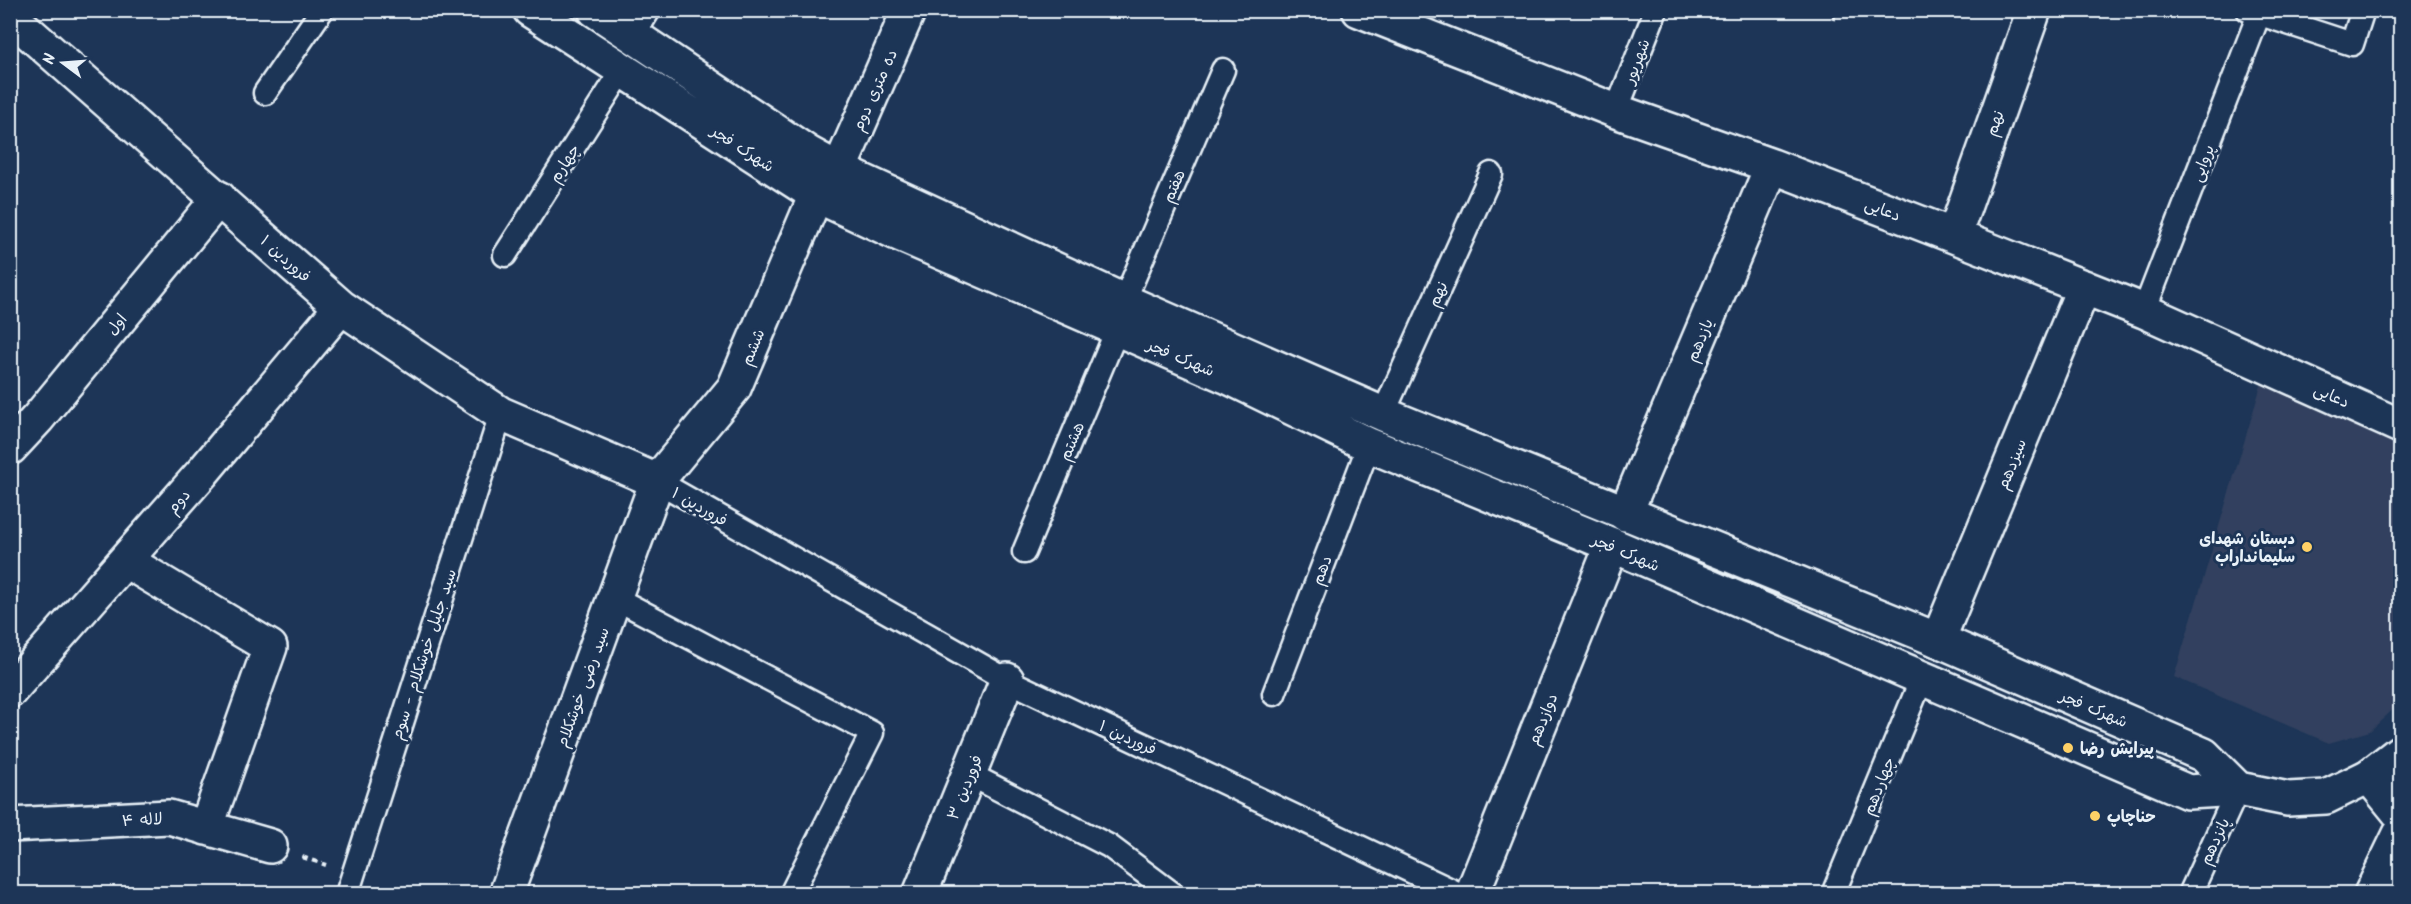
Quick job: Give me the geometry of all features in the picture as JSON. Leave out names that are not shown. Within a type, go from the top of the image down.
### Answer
[{"type":"street","name":"شهرک فجر","points":[[530,10],[816,195],[1120,316],[1383,414],[1938,640],[2204,755],[2238,789]]},
{"type":"street","name":"شهرک فجر","points":[[595,10],[641,23],[808,153],[1120,316],[1226,376],[1369,445],[1612,545],[2188,792],[2238,789]]},
{"type":"street","name":"ده متری دوم","points":[[839,170],[909,10]]},
{"type":"street","name":"نهم","points":[[1954,236],[2034,10]]},
{"type":"street","name":"دعایی","points":[[1375,13],[1616,111],[1772,166],[2144,311],[2400,426]]},
{"type":"street","name":"فروردین ۱","points":[[10,16],[341,307],[501,414],[657,482]]},
{"type":"street","name":"یازدهم","points":[[1612,545],[1772,166]]},
{"type":"street","name":"ششم","points":[[657,482],[734,388],[816,195]]},
{"type":"street","name":"اول","points":[[10,448],[38,418],[219,198]]},
{"type":"street","name":"سیزدهم","points":[[1922,678],[2084,287]]},
{"type":"street","name":"دوم","points":[[10,691],[126,561],[341,307]]},
{"type":"street","points":[[1369,445],[1383,414]]},
{"type":"street","name":"سید رضی خوشکلام","points":[[506,894],[657,482]]},
{"type":"street","name":"دوازدهم","points":[[1472,894],[1612,545]]},
{"type":"street","points":[[126,561],[270,647],[206,828]]},
{"type":"street","name":"فروردین ۳","points":[[920,894],[1007,680]]},
{"type":"street","points":[[2238,789],[2288,799],[2326,797],[2369,776],[2400,752]]},
{"type":"street","points":[[2369,776],[2400,814]]},
{"type":"street","name":"لاله ۴","points":[[10,825],[169,817],[270,846]]},
{"type":"street","points":[[2371,894],[2400,834]]},
{"type":"lane","points":[[265,93],[322,10]]},
{"type":"lane","name":"شهریور","points":[[1616,111],[1656,10]]},
{"type":"lane","points":[[2254,12],[2352,44],[2363,10]]},
{"type":"lane","name":"پروایی","points":[[2144,311],[2254,12]]},
{"type":"lane","name":"هفتم","points":[[1120,316],[1223,70]]},
{"type":"lane","name":"چهارم","points":[[505,255],[622,71]]},
{"type":"lane","name":"نهم","points":[[1383,414],[1491,174]]},
{"type":"lane","name":"هشتم","points":[[1024,552],[1120,316]]},
{"type":"lane","name":"سید جلیل خوشکلام - سوم","points":[[350,884],[501,414]]},
{"type":"lane","name":"دهم","points":[[1274,694],[1369,445]]},
{"type":"lane","name":"فروردین ۱","points":[[657,482],[1007,680],[1459,894]]},
{"type":"lane","points":[[615,598],[872,733],[791,894]]},
{"type":"lane","name":"چهاردهم","points":[[1833,894],[1922,678]]},
{"type":"lane","points":[[969,774],[1109,846],[1173,894]]},
{"type":"lane","name":"پانزدهم","points":[[2190,894],[2238,789]]},
{"type":"path","points":[[1833,21],[1836,10]]},
{"type":"path","points":[[270,846],[350,884]]},
{"type":"shaded area","name":"دبستان شهدای سلیمانداراب","points":[[2268,362],[2400,416],[2400,703],[2370,731],[2329,743],[2174,677]]},
{"type":"place","name":"دبستان شهدای سلیمانداراب","points":[[2307,547]]},
{"type":"place","name":"پیرایش رضا","points":[[2068,748]]},
{"type":"place","name":"حناچاپ","points":[[2095,816]]}]
